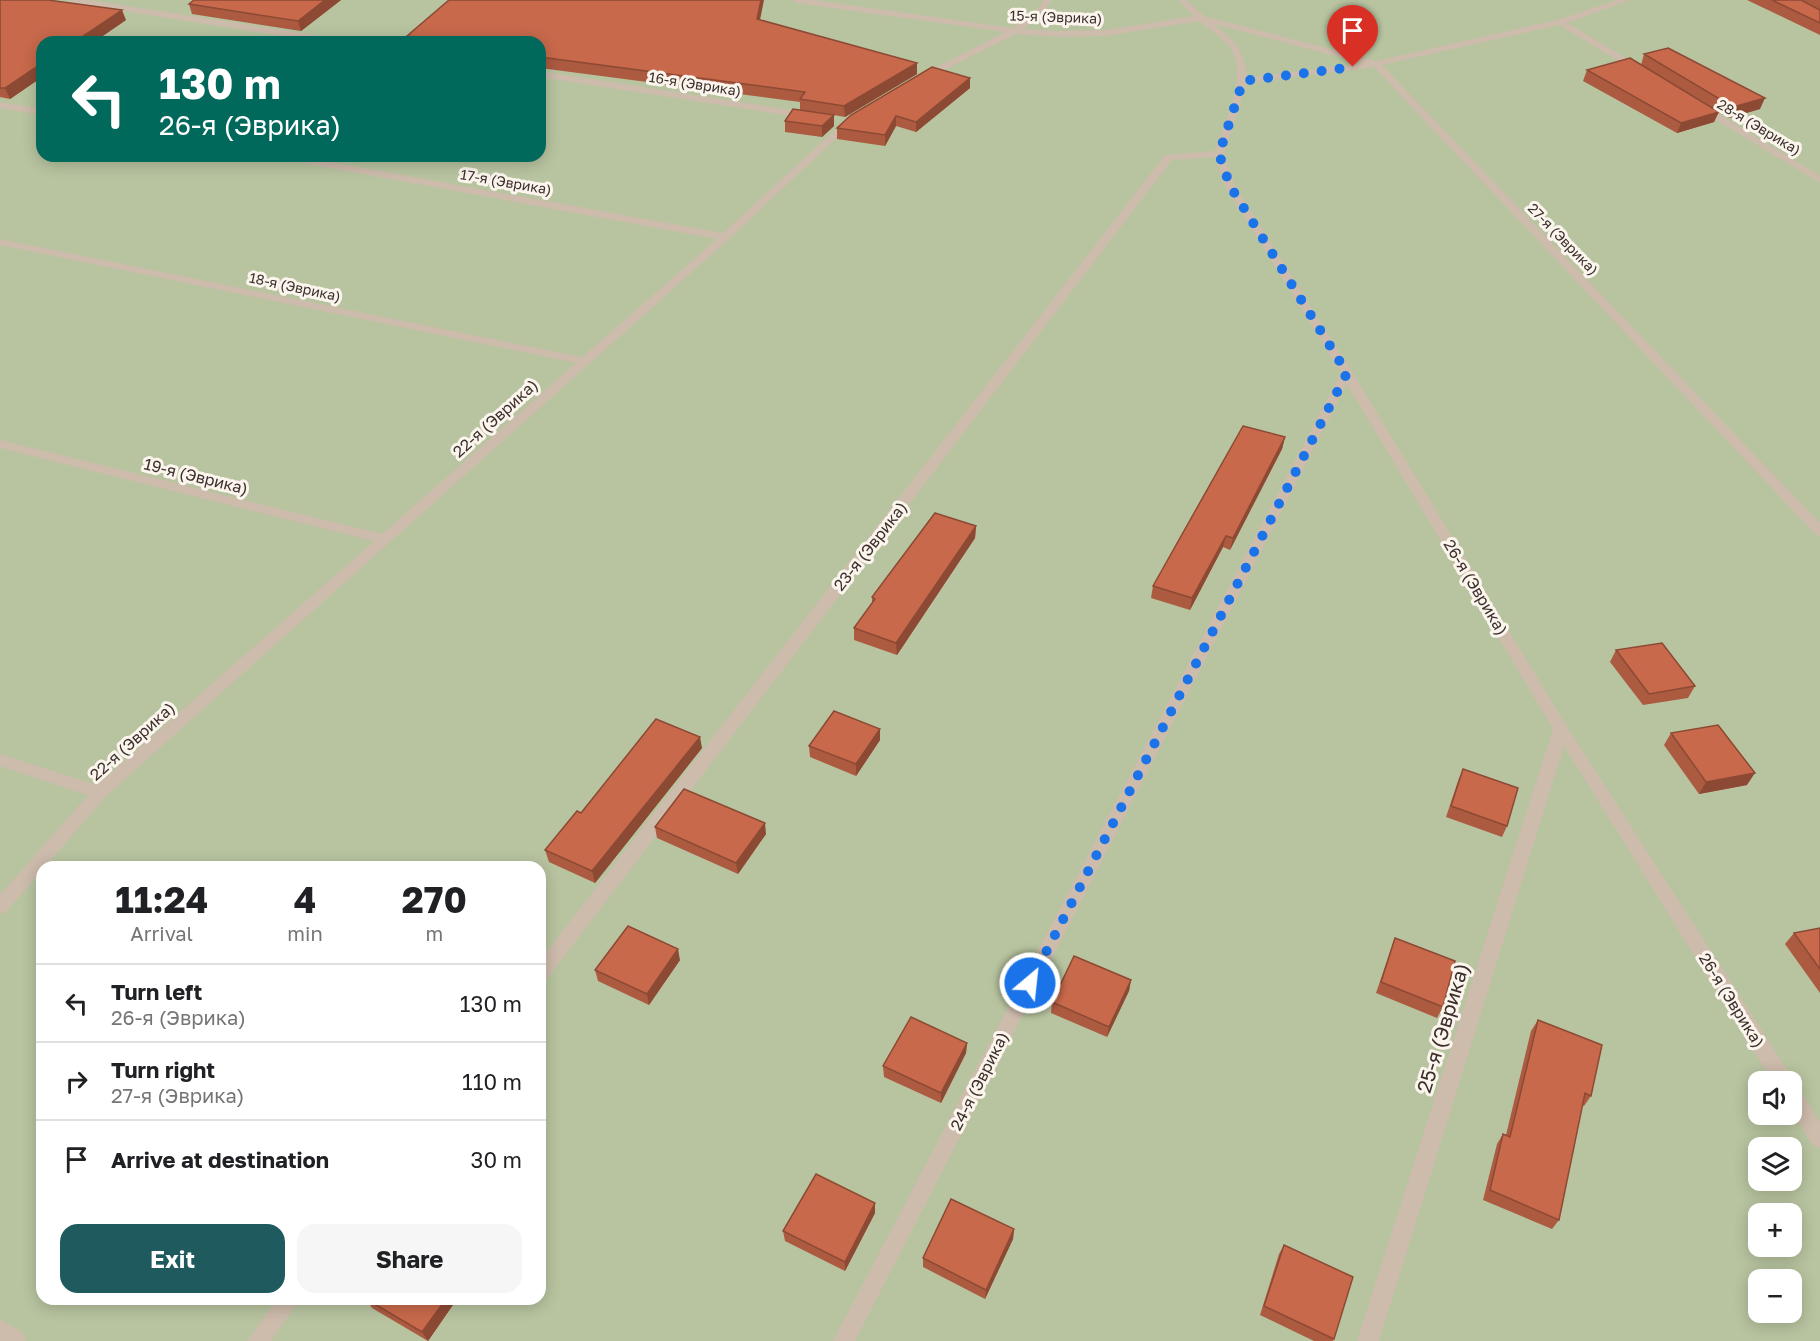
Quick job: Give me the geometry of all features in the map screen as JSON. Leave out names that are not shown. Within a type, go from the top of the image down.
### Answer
[{"type":"lane","points":[[72,0],[301,36]]},
{"type":"lane","name":"15-я (Эврика)","points":[[796,0],[1015,31],[1058,34],[1106,33],[1201,18]]},
{"type":"lane","points":[[913,83],[1015,31],[1043,9],[1048,0]]},
{"type":"lane","points":[[1182,0],[1233,44],[1241,60],[1243,81],[1219,154]]},
{"type":"lane","points":[[1243,81],[1376,64],[1560,22],[1626,0]]},
{"type":"lane","points":[[1201,18],[1376,64]]},
{"type":"lane","points":[[1560,22],[1650,76]]},
{"type":"lane","name":"27-я (Эврика)","points":[[1376,64],[1820,531]]},
{"type":"lane","name":"16-я (Эврика)","points":[[546,75],[823,118]]},
{"type":"lane","name":"28-я (Эврика)","points":[[1690,101],[1820,180]]},
{"type":"lane","points":[[0,105],[36,111]]},
{"type":"lane","name":"22-я (Эврика)","points":[[40,861],[100,792],[725,237],[841,121],[866,111]]},
{"type":"lane","name":"26-я (Эврика)","points":[[1219,154],[1230,186],[1347,373],[1561,729],[1777,1071]]},
{"type":"lane","name":"23-я (Эврика)","points":[[546,966],[1169,158],[1219,154]]},
{"type":"lane","name":"17-я (Эврика)","points":[[314,162],[725,237]]},
{"type":"lane","name":"18-я (Эврика)","points":[[0,242],[584,361]]},
{"type":"lane","name":"24-я (Эврика)","points":[[844,1341],[1347,373]]},
{"type":"lane","name":"19-я (Эврика)","points":[[0,444],[383,539]]},
{"type":"lane","name":"25-я (Эврика)","points":[[1368,1341],[1561,729]]},
{"type":"lane","points":[[0,760],[100,792]]},
{"type":"lane","name":"22-я (Эврика)","points":[[0,907],[36,866]]},
{"type":"lane","points":[[1802,1110],[1820,1139]]},
{"type":"lane","points":[[258,1341],[285,1305]]},
{"type":"lane","points":[[0,1330],[15,1341]]},
{"type":"green space","points":[[0,0],[1820,0],[1820,1341],[0,1341]]},
{"type":"building","points":[[0,0],[48,0],[122,10],[83,36],[36,36],[36,67],[5,88],[0,88]]},
{"type":"building","points":[[194,0],[325,0],[298,21],[189,4]]},
{"type":"building","points":[[449,0],[761,0],[757,19],[917,63],[844,106],[800,99],[805,92],[546,58],[546,36],[407,36]]},
{"type":"building","points":[[1772,0],[1801,0],[1820,10],[1820,23]]},
{"type":"building","points":[[1668,48],[1765,98],[1733,107],[1644,54]]},
{"type":"building","points":[[1630,58],[1719,112],[1681,123],[1587,70]]},
{"type":"building","points":[[932,67],[970,78],[916,122],[896,116],[885,135],[837,128],[851,115]]},
{"type":"building","points":[[793,109],[834,115],[822,126],[785,121]]},
{"type":"building","points":[[1243,426],[1285,437],[1233,538],[1226,536],[1192,598],[1153,586]]},
{"type":"building","points":[[935,513],[976,526],[896,643],[854,628],[875,599],[872,597]]},
{"type":"building","points":[[1662,643],[1695,686],[1649,694],[1616,650]]},
{"type":"building","points":[[834,711],[880,729],[856,764],[809,746]]},
{"type":"building","points":[[656,719],[700,737],[592,871],[545,850],[577,811],[581,813]]},
{"type":"building","points":[[1718,725],[1755,773],[1706,782],[1671,733]]},
{"type":"building","points":[[1463,769],[1518,788],[1507,826],[1451,806]]},
{"type":"building","points":[[684,789],[765,823],[736,863],[655,827]]},
{"type":"building","points":[[628,926],[678,949],[647,994],[595,970]]},
{"type":"building","points":[[1820,928],[1820,969],[1794,933]]},
{"type":"building","points":[[1395,938],[1455,961],[1443,1007],[1381,982]]},
{"type":"building","points":[[1074,956],[1131,980],[1109,1027],[1052,1002]]},
{"type":"building","points":[[911,1017],[967,1043],[941,1093],[883,1066]]},
{"type":"building","points":[[1538,1020],[1602,1045],[1591,1096],[1585,1093],[1559,1220],[1490,1190],[1503,1134],[1510,1137]]},
{"type":"building","points":[[816,1174],[875,1203],[845,1262],[783,1231]]},
{"type":"building","points":[[951,1199],[1014,1229],[986,1290],[923,1258]]},
{"type":"building","points":[[1284,1245],[1353,1277],[1334,1339],[1264,1306]]},
{"type":"building","points":[[376,1305],[442,1305],[422,1332]]},
{"type":"route","points":[[1030,983],[1347,373],[1230,186],[1219,154],[1243,81],[1353,67]]}]
